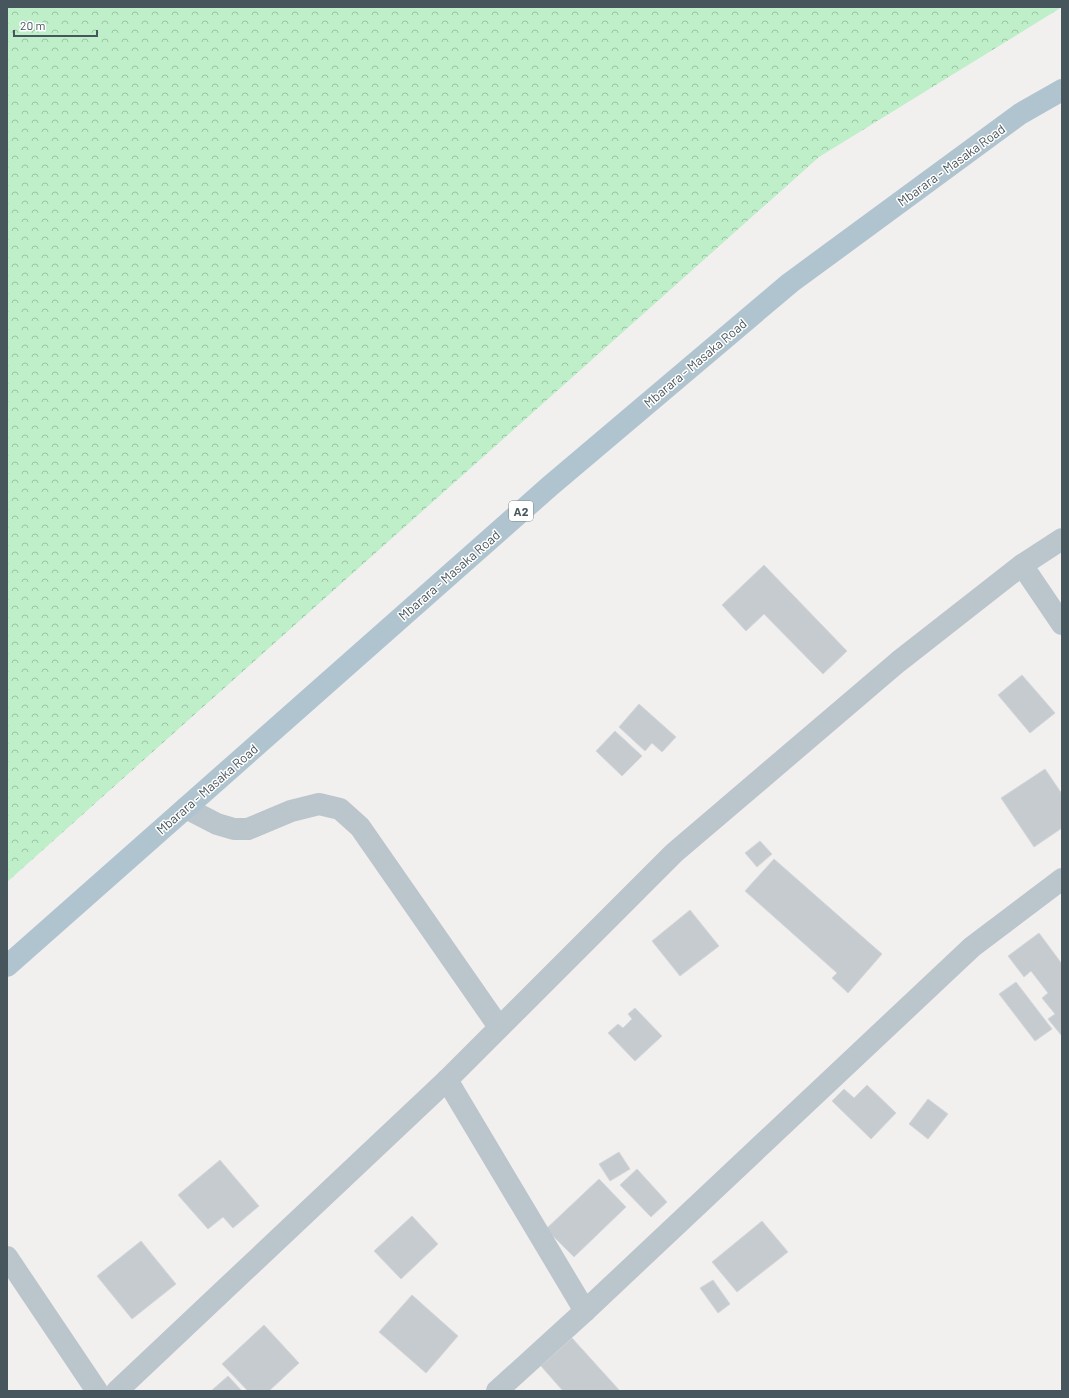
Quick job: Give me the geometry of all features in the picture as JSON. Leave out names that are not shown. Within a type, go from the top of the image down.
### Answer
[{"type":"main road","name":"Mbarara - Masaka Road","points":[[7,966],[550,486],[790,283],[1020,114],[1062,90]]},
{"type":"street","points":[[117,1391],[447,1080],[674,853],[898,662],[1022,565],[1062,539]]},
{"type":"street","points":[[1022,565],[1062,624]]},
{"type":"street","points":[[186,808],[217,824],[234,829],[248,829],[291,811],[319,804],[340,809],[360,827],[499,1027]]},
{"type":"street","points":[[497,1391],[586,1311],[972,947],[1062,879]]},
{"type":"street","points":[[447,1080],[586,1311]]},
{"type":"street","points":[[7,1257],[97,1391]]},
{"type":"green space","points":[[7,7],[1062,7],[819,157],[7,882]]},
{"type":"building","points":[[764,565],[847,651],[823,674],[764,614],[746,631],[722,605]]},
{"type":"building","points":[[1022,675],[1055,713],[1030,733],[998,695]]},
{"type":"building","points":[[639,704],[676,737],[662,752],[652,743],[645,751],[619,727]]},
{"type":"building","points":[[615,731],[642,756],[622,776],[596,751]]},
{"type":"building","points":[[1045,769],[1062,794],[1062,828],[1034,847],[1001,798]]},
{"type":"building","points":[[760,841],[772,854],[757,867],[745,853]]},
{"type":"building","points":[[774,859],[882,954],[848,993],[832,978],[837,973],[745,891]]},
{"type":"building","points":[[690,910],[719,946],[680,976],[652,941]]},
{"type":"building","points":[[1039,933],[1062,964],[1062,1036],[1048,1019],[1055,1014],[1042,998],[1048,993],[1031,971],[1024,977],[1008,956]]},
{"type":"building","points":[[1016,982],[1052,1029],[1035,1041],[999,994]]},
{"type":"building","points":[[635,1008],[662,1036],[635,1061],[608,1033],[618,1024],[623,1028],[632,1019],[628,1014]]},
{"type":"building","points":[[867,1085],[896,1113],[871,1139],[832,1101],[844,1089],[854,1098]]},
{"type":"building","points":[[928,1099],[948,1114],[928,1139],[909,1124]]},
{"type":"building","points":[[619,1152],[630,1169],[610,1181],[599,1164]]},
{"type":"building","points":[[220,1160],[259,1206],[233,1228],[223,1217],[208,1229],[178,1195]]},
{"type":"building","points":[[637,1169],[667,1202],[651,1217],[620,1185]]},
{"type":"building","points":[[599,1179],[626,1207],[574,1257],[546,1229]]},
{"type":"building","points":[[412,1216],[438,1244],[401,1279],[374,1251]]},
{"type":"building","points":[[762,1221],[788,1252],[737,1292],[712,1262]]},
{"type":"building","points":[[141,1241],[176,1284],[132,1319],[97,1276]]},
{"type":"building","points":[[713,1280],[730,1304],[718,1313],[700,1288]]},
{"type":"building","points":[[412,1295],[458,1336],[426,1373],[379,1332]]},
{"type":"building","points":[[264,1325],[299,1363],[269,1391],[248,1391],[222,1364]]},
{"type":"building","points":[[572,1338],[620,1391],[563,1391],[541,1366]]},
{"type":"building","points":[[228,1376],[242,1391],[211,1391]]}]
